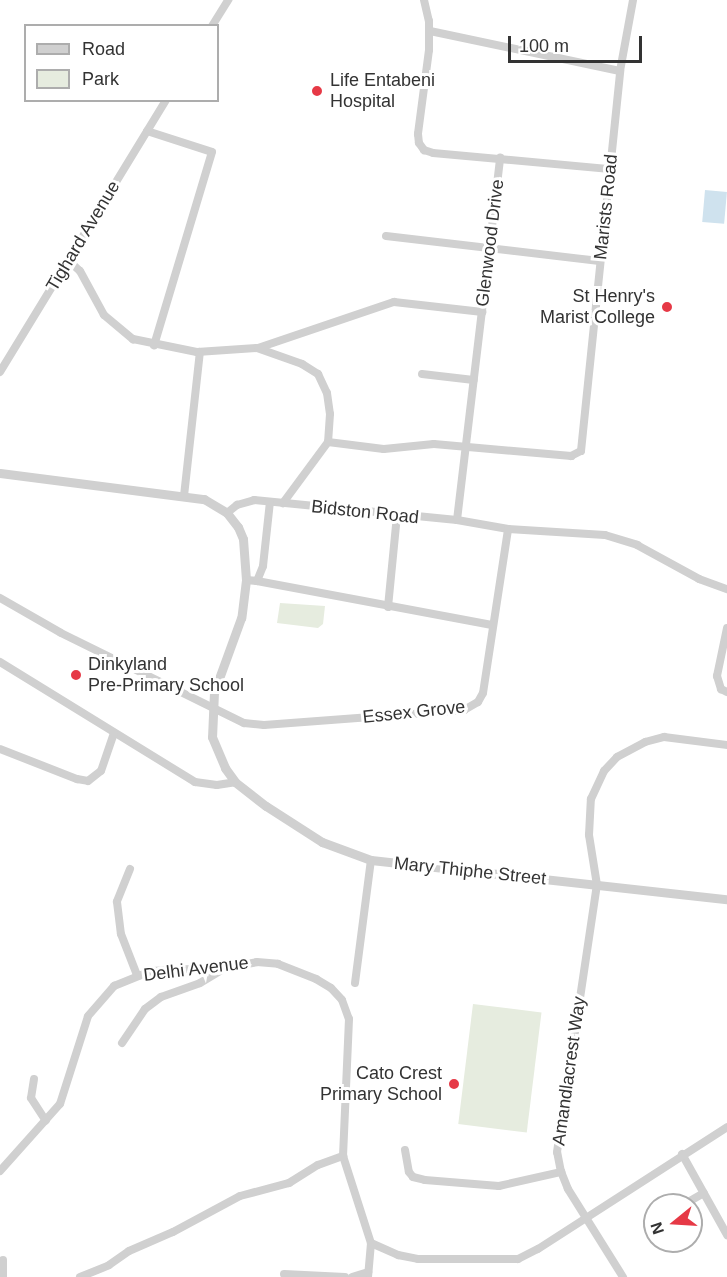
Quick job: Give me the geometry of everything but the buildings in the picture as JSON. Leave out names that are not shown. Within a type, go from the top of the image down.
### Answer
[{"type":"street","points":[[213,24],[228,0]]},
{"type":"street","name":"Glenwood Drive","points":[[424,0],[430,31],[419,143],[424,150],[433,153],[500,158],[457,520]]},
{"type":"street","name":"Marists Road","points":[[466,446],[571,456],[581,451],[621,71],[633,0]]},
{"type":"street","points":[[430,31],[621,71]]},
{"type":"street","name":"Tighard Avenue","points":[[0,372],[165,102]]},
{"type":"street","points":[[147,130],[212,152],[154,345]]},
{"type":"street","points":[[500,158],[610,169]]},
{"type":"street","points":[[386,236],[600,261]]},
{"type":"street","points":[[68,260],[80,271],[98,306],[110,321],[133,339],[154,345],[200,352],[257,348],[394,302],[482,312]]},
{"type":"street","points":[[257,348],[302,364],[318,374],[327,393],[330,414],[328,442],[283,503]]},
{"type":"street","points":[[184,496],[200,352]]},
{"type":"street","points":[[422,374],[474,381]]},
{"type":"street","points":[[328,442],[384,449],[434,444],[466,446]]},
{"type":"street","points":[[0,473],[184,496],[214,503],[238,526],[243,539],[246,580],[241,618],[214,692],[212,708],[212,737],[217,752],[235,782],[217,784],[195,782],[0,662]]},
{"type":"street","name":"Bidston Road","points":[[227,513],[247,501],[270,502],[457,520],[508,529],[605,535],[637,545],[699,579],[727,589]]},
{"type":"street","points":[[257,581],[263,566],[270,502]]},
{"type":"street","points":[[388,607],[397,515]]},
{"type":"street","name":"Essex Grove","points":[[0,598],[61,633],[243,723],[264,725],[464,710],[472,707],[482,697],[508,529]]},
{"type":"street","points":[[246,580],[492,625]]},
{"type":"street","points":[[727,628],[717,676],[721,689],[727,693]]},
{"type":"street","points":[[0,749],[77,780],[88,781],[101,771],[114,733]]},
{"type":"street","name":"Amandlacrest Way","points":[[623,1277],[561,1172],[557,1152],[597,885],[588,815],[596,785],[611,764],[631,749],[664,737],[727,745]]},
{"type":"street","name":"Mary Thiphe Street","points":[[235,782],[266,806],[322,842],[371,860],[727,899]]},
{"type":"street","points":[[356,983],[371,860]]},
{"type":"street","points":[[130,869],[117,902],[121,934],[137,975]]},
{"type":"street","name":"Delhi Avenue","points":[[0,1171],[60,1104],[67,1089],[88,1016],[114,986],[137,975],[178,968],[227,967],[257,962],[279,964],[316,979],[331,988],[345,1006],[350,1033],[343,1156]]},
{"type":"street","points":[[122,1043],[146,1009],[161,997],[200,984],[227,967]]},
{"type":"street","points":[[34,1079],[31,1098],[46,1121]]},
{"type":"street","points":[[371,1243],[398,1255],[418,1259],[507,1261],[528,1255],[727,1127]]},
{"type":"street","points":[[405,1150],[409,1172],[419,1179],[499,1186],[561,1172]]},
{"type":"street","points":[[682,1154],[727,1234]]},
{"type":"street","points":[[80,1277],[105,1266],[129,1251],[173,1232],[240,1196],[289,1184],[318,1165],[343,1156],[371,1243],[368,1274],[352,1277]]},
{"type":"street","points":[[3,1260],[3,1277]]},
{"type":"street","points":[[104,1277],[105,1266]]},
{"type":"street","points":[[284,1274],[345,1277]]},
{"type":"green space","points":[[280,603],[325,606],[323,624],[318,628],[277,623]]},
{"type":"green space","points":[[473,1004],[541,1012],[527,1133],[458,1124]]},
{"type":"water","points":[[705,190],[727,192],[724,224],[702,222]]},
{"type":"place","name":"Life Entabeni Hospital","points":[[317,91]]},
{"type":"place","name":"St Henry's Marist College","points":[[667,307]]},
{"type":"place","name":"Dinkyland Pre-Primary School","points":[[76,675]]},
{"type":"place","name":"Cato Crest Primary School","points":[[454,1084]]}]
